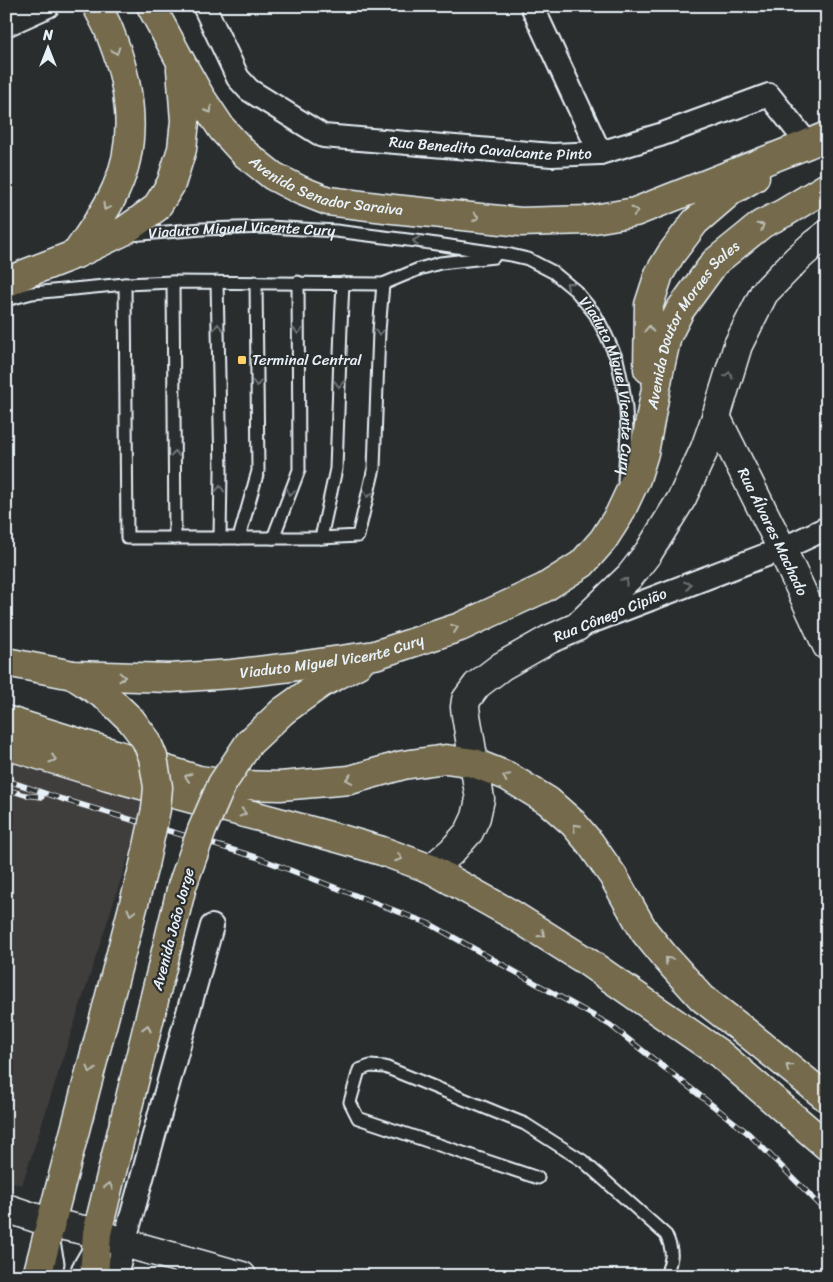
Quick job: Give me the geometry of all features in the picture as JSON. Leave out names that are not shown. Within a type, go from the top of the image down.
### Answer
[{"type":"main road","points":[[76,254],[116,189],[127,157],[130,113],[123,72],[110,33],[96,6]]},
{"type":"main road","name":"Avenida Senador Saraiva","points":[[151,6],[200,96],[222,129],[244,153],[274,176],[300,190],[328,201],[521,222],[588,220],[635,212],[817,140]]},
{"type":"main road","points":[[6,283],[76,254],[124,231],[156,208],[172,184],[182,149],[185,121],[181,62]]},
{"type":"main road","points":[[648,430],[649,305],[659,274],[671,254],[695,222],[731,192],[817,140]]},
{"type":"main road","name":"Avenida Doutor Moraes Sales","points":[[620,513],[636,479],[644,453],[667,336],[680,310],[715,262],[762,224],[827,187]]},
{"type":"main road","name":"Viaduto Miguel Vicente Cury","points":[[6,662],[73,675],[170,678],[291,667],[375,655],[460,627],[544,588],[582,564],[604,540],[620,513]]},
{"type":"main road","name":"Avenida João Jorge","points":[[94,1276],[97,1234],[182,886],[202,830],[222,784],[249,743],[283,711],[322,683],[375,655]]},
{"type":"main road","points":[[37,1276],[144,865],[156,809],[158,787],[152,757],[146,740],[131,720],[108,698],[73,675]]},
{"type":"main road","points":[[6,720],[198,780],[238,786],[280,786],[350,780],[403,765],[446,759],[474,763],[507,776],[548,801],[573,823],[590,843],[613,876],[644,931],[664,957],[702,998],[827,1098]]},
{"type":"main road","points":[[6,745],[108,776],[342,839],[431,869],[513,915],[652,1006],[720,1054],[827,1146]]},
{"type":"street","points":[[6,25],[48,6]]},
{"type":"street","name":"Rua Benedito Cavalcante Pinto","points":[[204,6],[238,78],[243,84],[249,90],[323,136],[552,155],[600,153],[660,135],[769,95],[817,140]]},
{"type":"street","points":[[532,6],[600,153]]},
{"type":"street","points":[[577,627],[630,576],[648,553],[682,498],[705,448],[738,345],[764,293],[797,259],[827,234]]},
{"type":"street","name":"Rua Álvares Machado","points":[[716,417],[782,548],[827,646]]},
{"type":"street","name":"Rua Cônego Cipião","points":[[431,869],[451,852],[469,832],[476,817],[480,799],[465,707],[466,700],[477,685],[502,666],[548,640],[782,548],[827,528]]},
{"type":"street","points":[[116,1276],[212,926]]},
{"type":"street","points":[[6,1208],[51,1223],[97,1234],[242,1276]]},
{"type":"lane","name":"Viaduto Miguel Vicente Cury","points":[[109,238],[153,232],[269,226],[345,232],[511,255],[528,260],[553,272],[576,291],[595,314],[617,359],[626,408],[627,433],[620,513]]},
{"type":"lane","points":[[6,300],[32,293],[125,284],[298,282],[383,284],[419,269],[440,263],[511,255]]},
{"type":"lane","points":[[173,282],[174,538]]},
{"type":"lane","points":[[218,282],[220,538]]},
{"type":"lane","points":[[240,538],[258,470],[256,282]]},
{"type":"lane","points":[[273,538],[299,470],[298,282]]},
{"type":"lane","points":[[321,538],[336,469],[343,283]]},
{"type":"lane","points":[[125,284],[127,538],[321,538],[358,536],[374,468],[379,331],[383,284]]},
{"type":"lane","points":[[538,1178],[358,1118],[350,1102],[359,1070],[370,1066],[385,1067],[525,1124],[583,1161],[666,1235],[672,1246],[672,1258],[666,1276]]},
{"type":"lane","points":[[51,1223],[58,1263],[56,1276]]},
{"type":"lane","points":[[76,1276],[78,1267],[97,1234]]},
{"type":"shaded area","points":[[6,758],[146,802],[22,1185],[6,1180]]},
{"type":"railway","points":[[6,780],[62,799],[256,857],[430,924],[610,1025],[749,1134],[827,1212]]},
{"type":"railway","points":[[6,789],[25,795],[42,797]]},
{"type":"place","name":"Terminal Central","points":[[242,360]]}]
